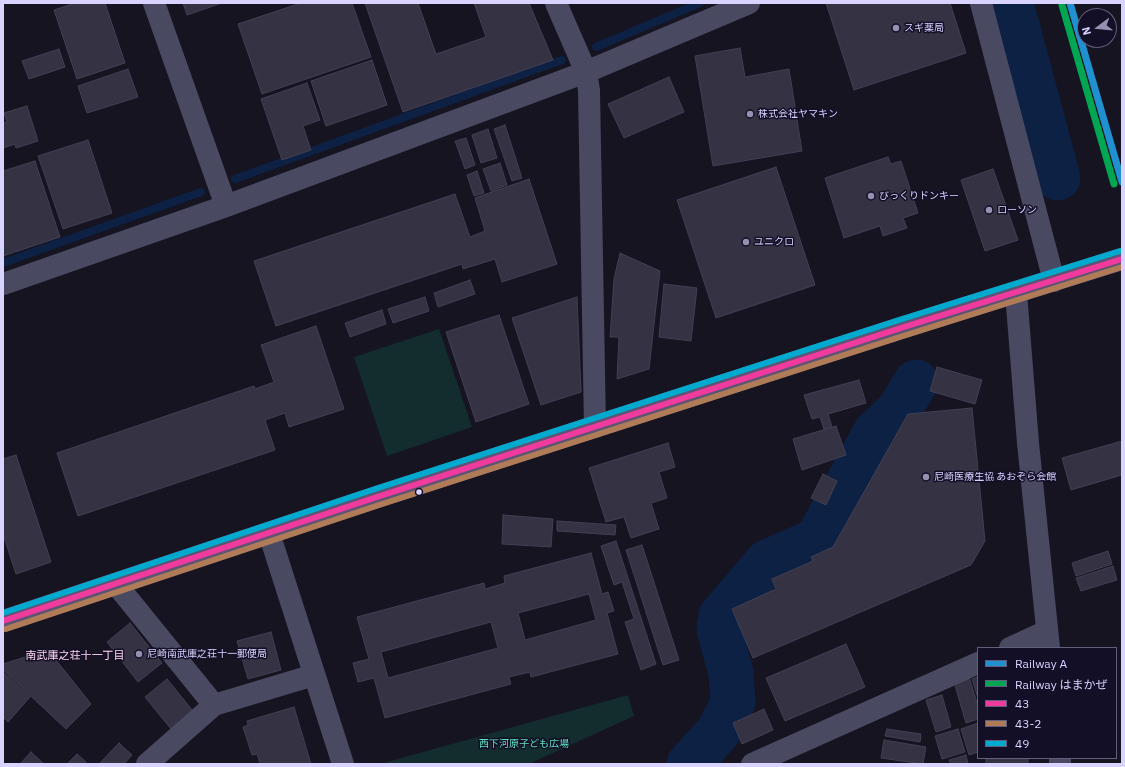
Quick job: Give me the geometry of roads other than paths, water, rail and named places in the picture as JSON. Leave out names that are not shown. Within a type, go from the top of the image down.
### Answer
[{"type":"main road","points":[[3,621],[595,427],[951,312],[1122,259]]},
{"type":"street","points":[[154,3],[226,206]]},
{"type":"street","points":[[556,3],[586,72],[589,90],[595,427]]},
{"type":"street","points":[[3,284],[226,206],[586,72],[749,3]]},
{"type":"street","points":[[981,3],[1054,281]]},
{"type":"street","points":[[1015,647],[1048,640],[1028,443],[1016,293]]},
{"type":"street","points":[[269,533],[343,764]]},
{"type":"street","points":[[116,584],[214,704]]},
{"type":"street","points":[[752,764],[977,662]]},
{"type":"street","points":[[147,764],[214,704],[314,675]]},
{"type":"waterway","points":[[596,47],[700,3]]},
{"type":"waterway","points":[[1011,3],[1058,178]]},
{"type":"waterway","points":[[235,179],[562,60]]},
{"type":"waterway","points":[[3,263],[201,192]]},
{"type":"waterway","points":[[689,764],[718,732],[733,703],[731,673],[719,629],[721,616],[767,562],[817,540],[875,433],[899,410],[916,382]]},
{"type":"rail line","name":"A","points":[[1070,3],[1122,182]]},
{"type":"rail line","name":"はまかぜ","points":[[1062,5],[1114,184]]},
{"type":"place","name":"スギ薬局","points":[[896,28]]},
{"type":"place","name":"株式会社ヤマキン","points":[[750,114]]},
{"type":"place","name":"びっくりドンキー","points":[[871,196]]},
{"type":"place","name":"ローソン","points":[[989,210]]},
{"type":"place","name":"ユニクロ","points":[[746,242]]},
{"type":"place","name":"尼崎医療生協 あおぞら会館","points":[[926,477]]},
{"type":"place","name":"尼崎南武庫之荘十一郵便局","points":[[139,654]]},
{"type":"district","name":"南武庫之荘十一丁目","points":[[75,656]]},
{"type":"park label","name":"西下河原子ども広場","points":[[524,744]]}]
